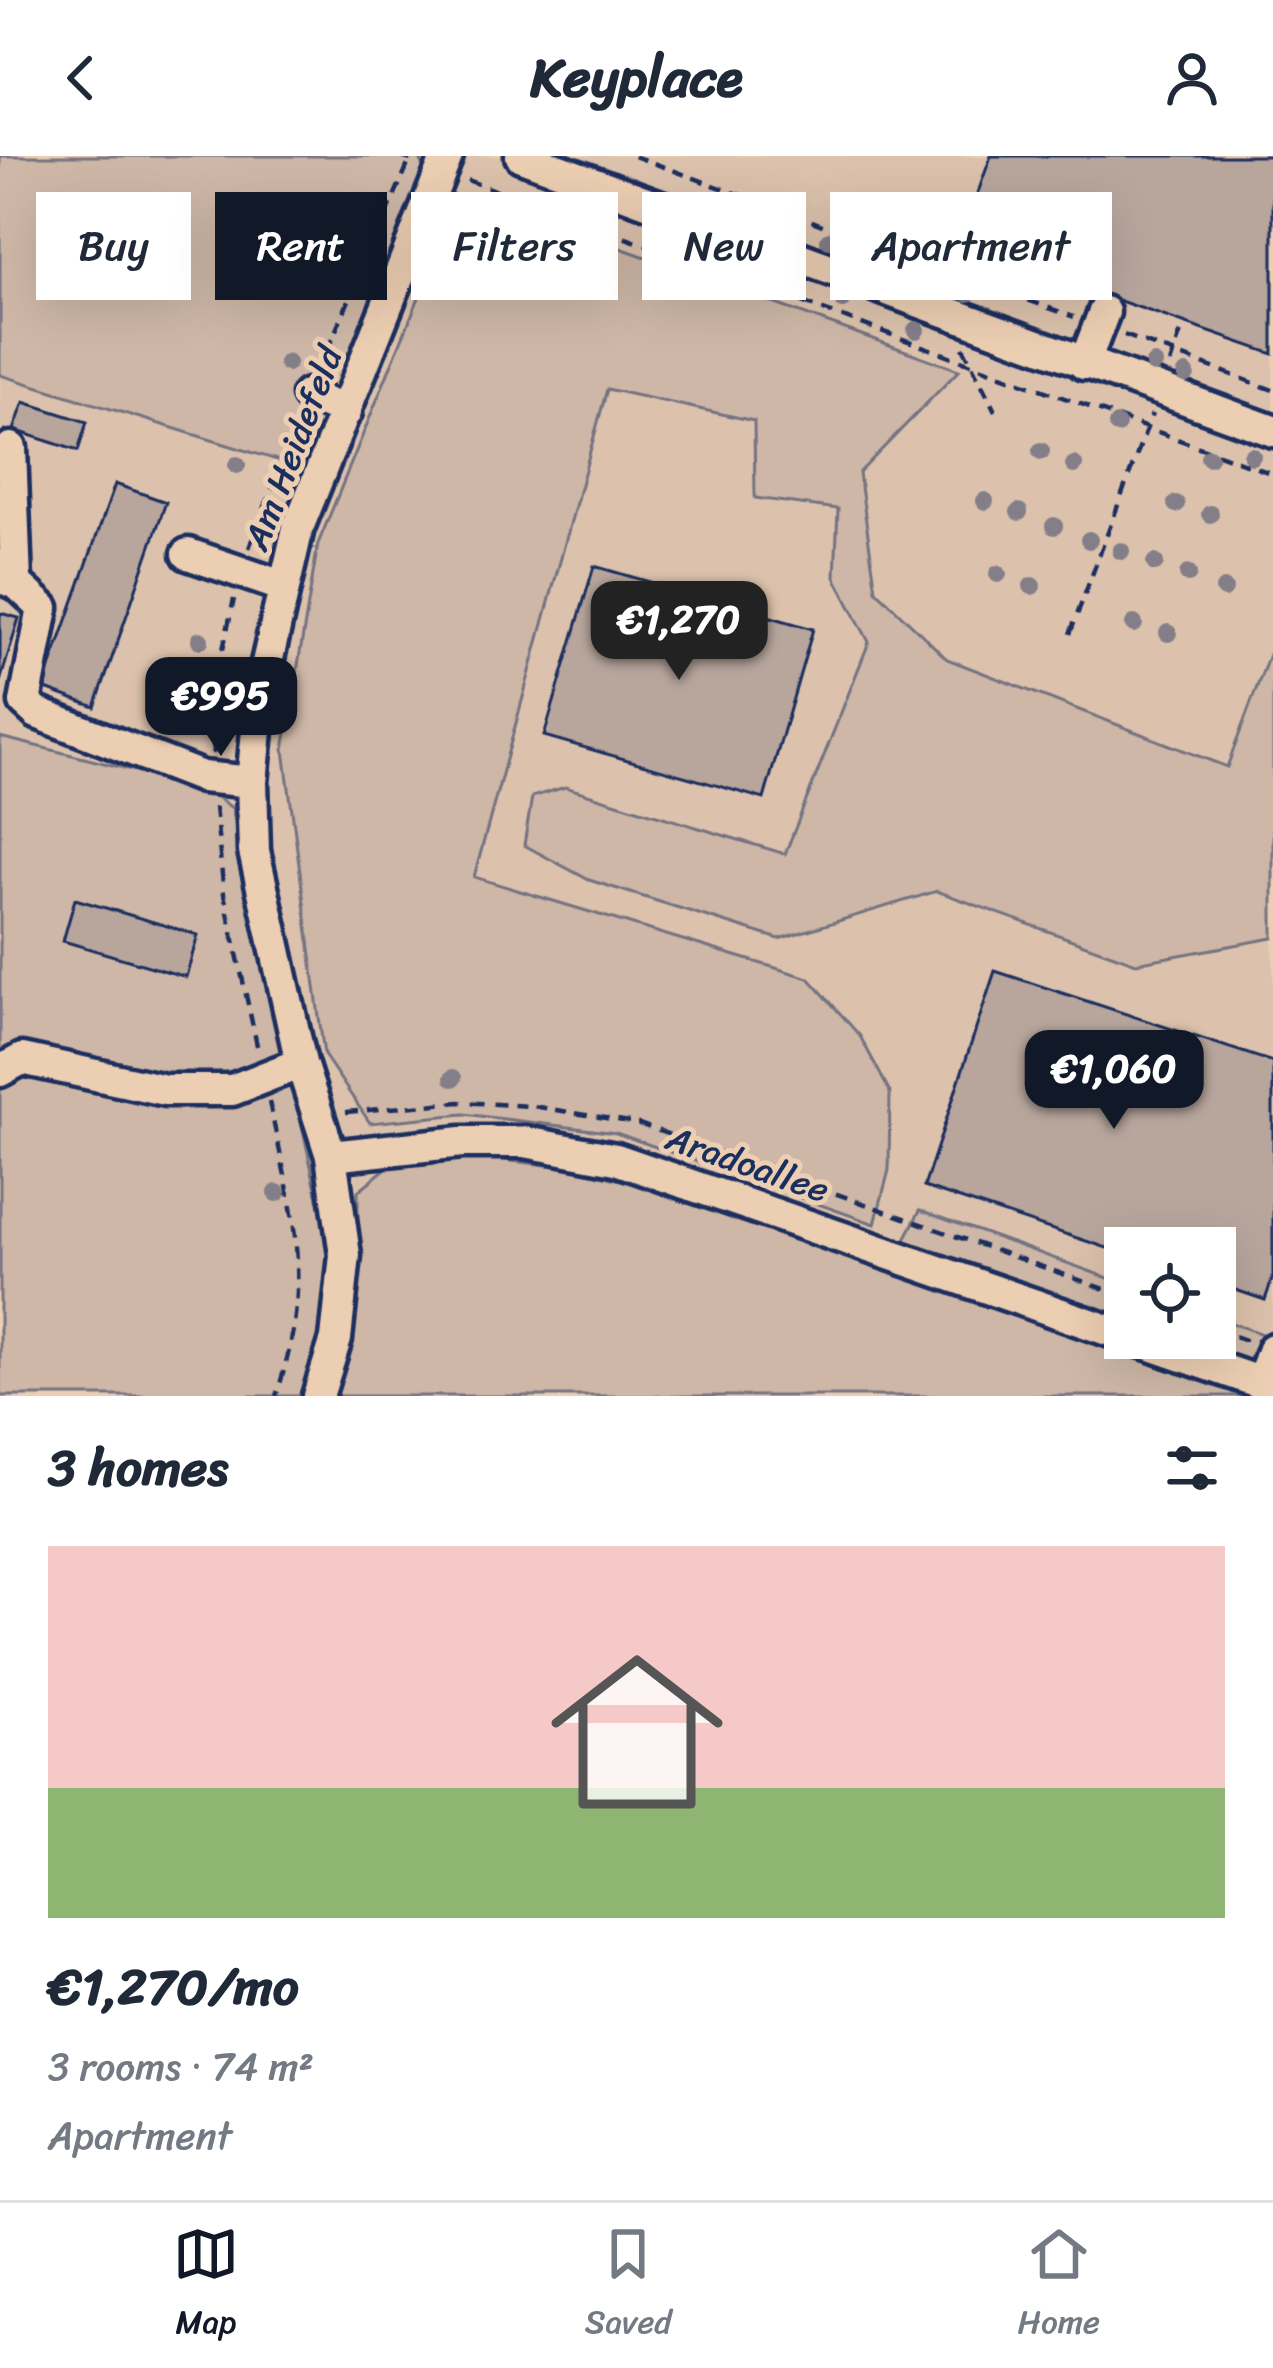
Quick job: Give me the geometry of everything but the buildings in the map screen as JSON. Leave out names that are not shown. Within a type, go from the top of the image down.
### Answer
[{"type":"street","points":[[521,156],[1273,431]]},
{"type":"street","name":"Am Heidefeld","points":[[318,1396],[336,1339],[345,1255],[331,1156],[302,1063],[254,850],[252,782],[261,689],[298,528],[446,164]]},
{"type":"street","points":[[1084,364],[1101,319]]},
{"type":"street","points":[[308,395],[346,412]]},
{"type":"street","points":[[11,448],[8,580],[43,608],[25,702],[37,713],[202,777],[252,782]]},
{"type":"street","points":[[188,554],[282,586]]},
{"type":"street","points":[[0,1071],[22,1059],[165,1090],[232,1090],[302,1063]]},
{"type":"street","name":"Aradoallee","points":[[331,1156],[462,1142],[525,1142],[616,1159],[1104,1329]]},
{"type":"street","points":[[1267,1385],[1273,1349]]},
{"type":"street","name":"Aradoallee","points":[[1192,1359],[1267,1385]]},
{"type":"path","points":[[399,156],[446,164],[974,367],[1273,474]]},
{"type":"path","points":[[634,156],[1101,319],[1273,391]]},
{"type":"path","points":[[946,313],[995,411]]},
{"type":"path","points":[[1070,634],[1184,323]]},
{"type":"path","points":[[1236,1336],[1273,1349]]},
{"type":"shaded area","points":[[0,156],[420,156],[425,179],[420,192],[411,192],[411,213],[387,272],[387,192],[215,192],[215,300],[375,300],[306,469],[0,375]]},
{"type":"shaded area","points":[[420,156],[1273,156],[1273,644],[1228,768],[947,659],[876,590],[859,473],[958,371],[763,300],[806,300],[806,192],[642,192],[642,256],[618,247],[618,192],[419,192],[424,179]]},
{"type":"shaded area","points":[[411,211],[411,300],[418,300],[318,544],[284,751],[324,1055],[370,1123],[464,1114],[616,1133],[875,1223],[809,978],[474,877],[607,389],[754,421],[756,498],[838,509],[835,577],[869,642],[785,854],[565,787],[779,939],[937,891],[1136,963],[1273,938],[1273,1338],[1236,1325],[1236,1227],[1104,1227],[1104,1276],[921,1210],[904,1240],[1104,1311],[1104,1338],[699,1200],[573,1168],[476,1157],[358,1252],[350,1343],[333,1396],[204,788],[0,737],[0,375],[306,468],[375,300],[387,300],[387,270]]},
{"type":"shaded area","points":[[618,247],[642,256],[642,300],[765,300],[959,370],[859,473],[876,590],[947,659],[1227,767],[1273,644],[1273,938],[1136,963],[937,891],[779,939],[589,880],[524,845],[532,797],[565,787],[785,854],[869,642],[835,577],[838,509],[755,498],[754,421],[607,389],[474,877],[809,978],[860,1036],[890,1092],[889,1170],[875,1224],[616,1133],[464,1114],[370,1123],[324,1055],[284,750],[318,544],[418,300],[618,300]]},
{"type":"shaded area","points":[[0,737],[204,788],[232,808],[329,1248],[324,1331],[305,1396],[0,1396]]},
{"type":"shaded area","points":[[476,1157],[573,1168],[700,1200],[1104,1343],[1104,1359],[1150,1359],[1255,1396],[333,1396],[358,1252],[358,1191],[391,1164]]},
{"type":"shaded area","points":[[920,1210],[1104,1276],[1104,1311],[904,1241]]},
{"type":"shaded area","points":[[1236,1325],[1273,1338],[1273,1370],[1236,1357]]},
{"type":"shaded area","points":[[1236,1357],[1273,1370],[1273,1396],[1165,1359]]}]
